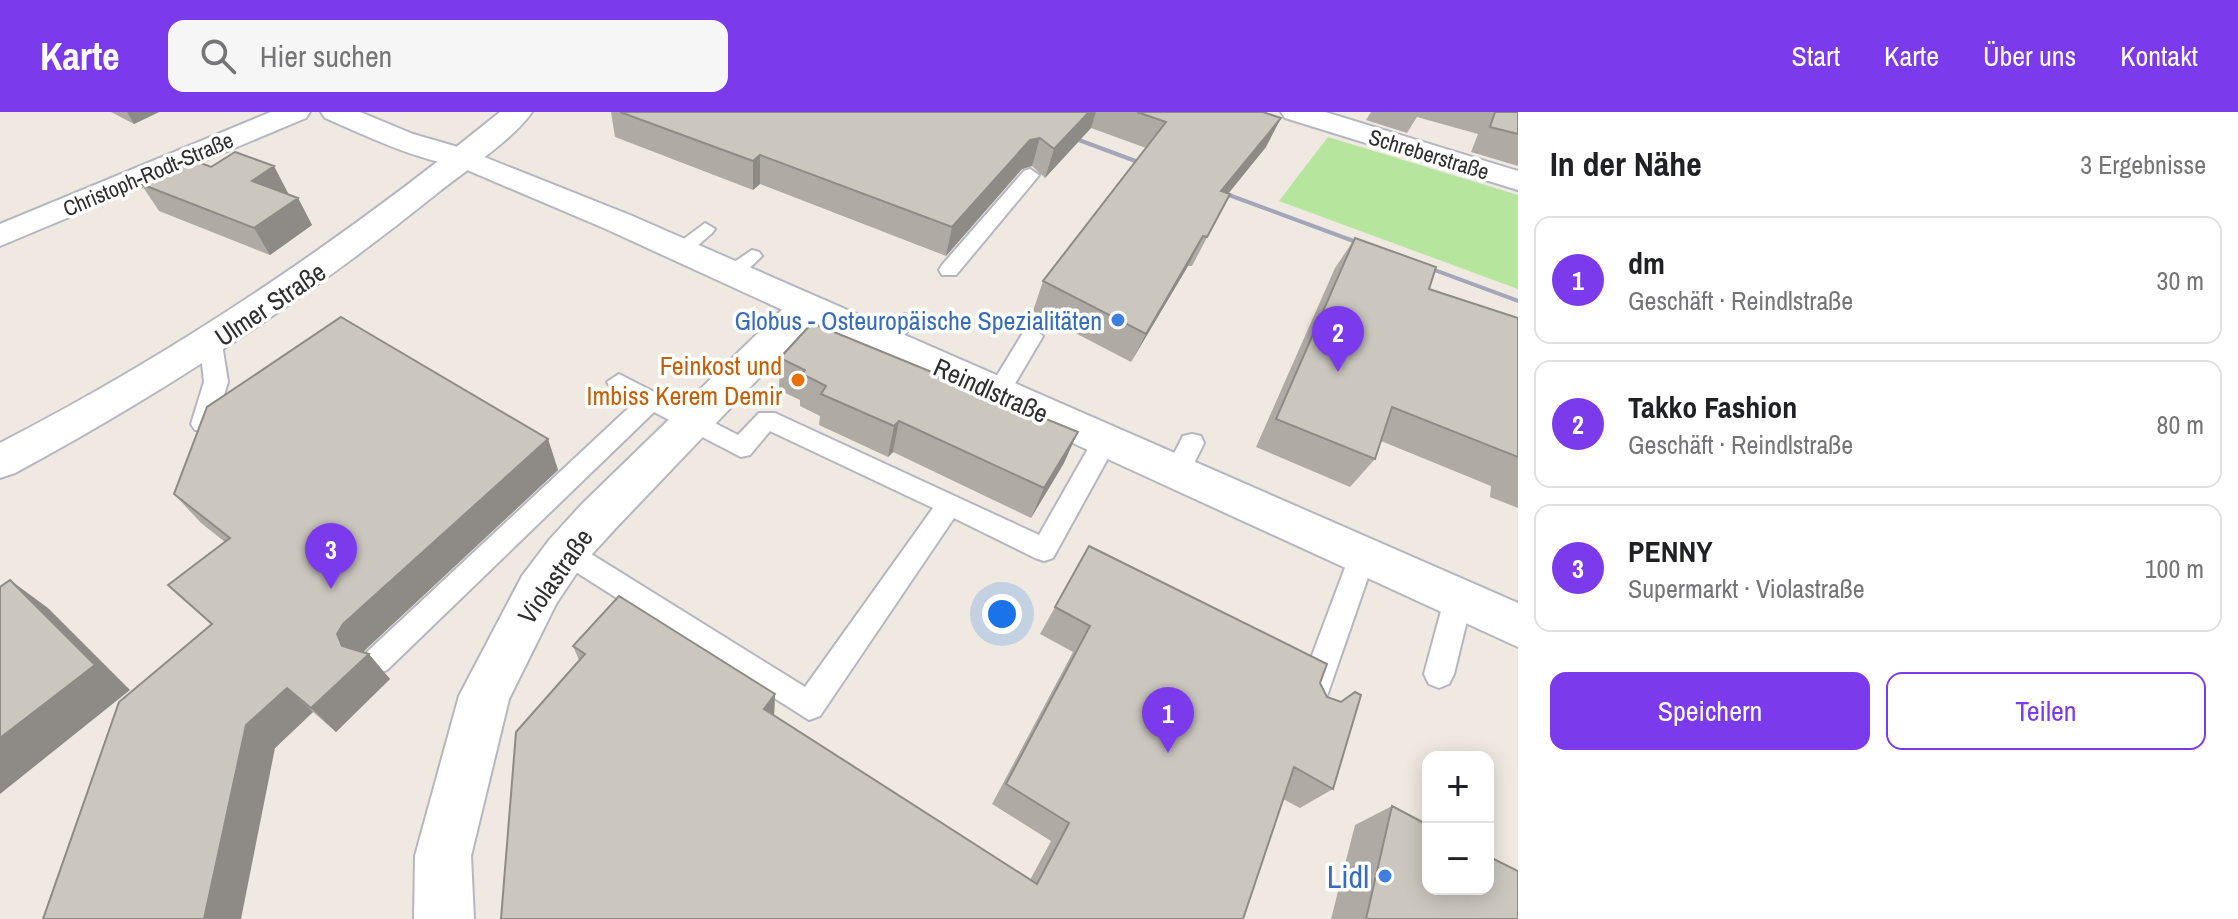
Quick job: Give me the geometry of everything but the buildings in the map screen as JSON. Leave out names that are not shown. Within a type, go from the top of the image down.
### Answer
[{"type":"street","name":"Christoph-Rodt-Straße","points":[[0,236],[296,112]]},
{"type":"street","name":"Reindlstraße","points":[[335,112],[402,140],[464,158],[692,240],[741,265],[805,308],[895,333],[998,393],[1106,440],[1185,458],[1362,557],[1518,626]]},
{"type":"street","name":"Ulmer Straße","points":[[0,462],[109,405],[211,344],[325,267],[518,112]]},
{"type":"street","name":"Schreberstraße","points":[[1315,115],[1518,181]]},
{"type":"street","name":"Violastraße","points":[[444,919],[443,856],[484,696],[539,590],[673,410],[805,308]]},
{"type":"lane","points":[[949,270],[1030,175]]},
{"type":"lane","points":[[998,393],[1032,336]]},
{"type":"lane","points":[[203,424],[216,382],[211,344]]},
{"type":"lane","points":[[619,382],[741,448],[767,419],[1044,550],[1106,440]]},
{"type":"lane","points":[[377,661],[673,410]]},
{"type":"lane","points":[[566,552],[809,706],[950,504]]},
{"type":"lane","points":[[1308,708],[1362,557]]},
{"type":"lane","points":[[1439,674],[1458,600]]},
{"type":"green space","points":[[1328,137],[1518,195],[1518,289],[1279,201]]},
{"type":"railway","points":[[1060,133],[1157,169]]},
{"type":"railway","points":[[1210,188],[1375,249]]},
{"type":"railway","points":[[1413,262],[1518,301]]},
{"type":"place","name":"Globus - Osteuropäische Spezialitäten","points":[[1118,320]]},
{"type":"place","name":"Takko Fashion","points":[[1338,372]]},
{"type":"place","name":"Feinkost und Imbiss Kerem Demir","points":[[798,380]]},
{"type":"place","name":"PENNY","points":[[331,589]]},
{"type":"place","name":"dm","points":[[1168,753]]},
{"type":"place","name":"Lidl","points":[[1385,876]]}]
